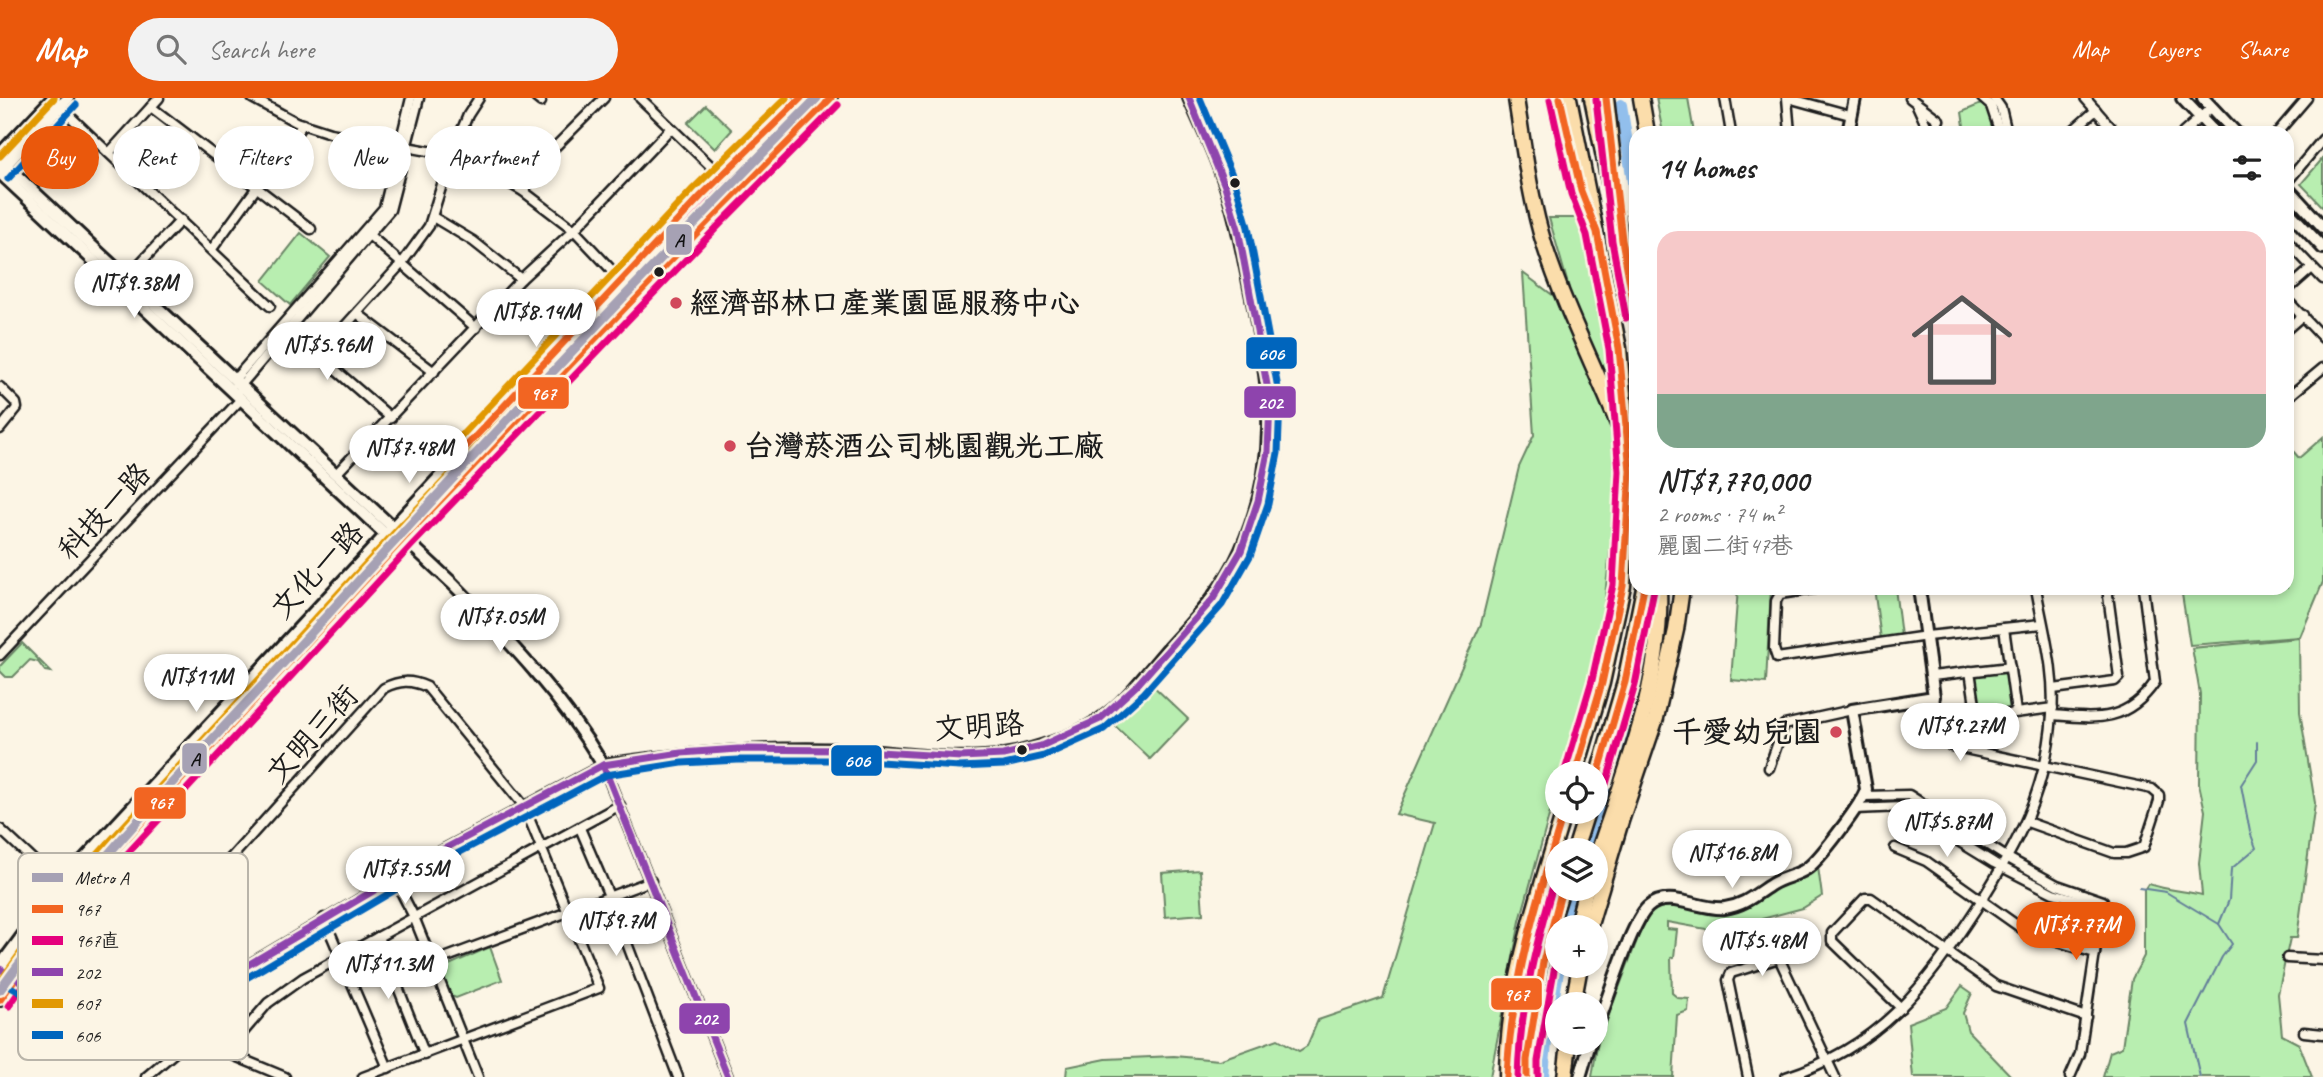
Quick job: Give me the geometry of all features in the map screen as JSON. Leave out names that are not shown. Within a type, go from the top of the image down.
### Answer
[{"type":"highway","points":[[1516,98],[1530,192],[1545,246],[1564,300],[1629,454]]},
{"type":"highway","points":[[1560,98],[1581,191],[1597,232]]},
{"type":"highway","points":[[1569,98],[1597,232],[1626,400],[1629,453]]},
{"type":"highway","points":[[1592,98],[1629,278]]},
{"type":"highway","points":[[1606,98],[1622,240]]},
{"type":"highway","points":[[1641,98],[1646,126]]},
{"type":"highway","points":[[1579,761],[1602,683],[1623,586],[1629,514]]},
{"type":"highway","points":[[1602,761],[1625,682],[1642,595]]},
{"type":"highway","points":[[1603,838],[1649,696],[1658,629],[1659,595]]},
{"type":"highway","points":[[1593,915],[1656,718],[1681,595]]},
{"type":"highway","points":[[1507,1077],[1513,1012],[1522,962],[1537,898],[1560,824]]},
{"type":"highway","points":[[1527,1077],[1527,1060],[1542,962],[1559,901]]},
{"type":"highway","points":[[1558,1077],[1559,1055]]},
{"type":"highway","points":[[1565,1077],[1568,1055]]},
{"type":"street","points":[[0,154],[55,101],[68,98]]},
{"type":"street","points":[[109,153],[159,98]]},
{"type":"street","points":[[252,98],[303,124],[328,131]]},
{"type":"street","points":[[406,126],[411,98]]},
{"type":"street","points":[[409,126],[419,98]]},
{"type":"street","points":[[465,126],[479,98]]},
{"type":"street","points":[[523,191],[553,149],[604,98]]},
{"type":"street","points":[[640,98],[721,176]]},
{"type":"street","name":"文化一路","points":[[89,853],[721,176],[801,98]]},
{"type":"street","name":"文化一路","points":[[114,853],[404,538],[714,215],[831,98]]},
{"type":"street","name":"文明路","points":[[248,965],[394,878],[603,765],[681,753],[738,749],[847,750],[961,757],[1003,755],[1041,746],[1100,719],[1145,676],[1213,598],[1241,551],[1258,502],[1270,427],[1270,401],[1260,339],[1238,229],[1225,186],[1189,98]]},
{"type":"street","points":[[1725,98],[1730,126]]},
{"type":"street","points":[[1789,126],[1787,98],[1850,115]]},
{"type":"street","points":[[1849,126],[1855,98]]},
{"type":"street","points":[[1982,98],[1991,106],[1998,126]]},
{"type":"street","points":[[1994,98],[2001,108],[2005,126]]},
{"type":"street","points":[[2085,98],[2110,126]]},
{"type":"street","points":[[2182,98],[2208,126]]},
{"type":"street","points":[[2203,98],[2230,126]]},
{"type":"street","points":[[2282,126],[2303,99]]},
{"type":"street","points":[[55,101],[270,306]]},
{"type":"street","points":[[1,167],[55,101]]},
{"type":"street","points":[[151,107],[311,229]]},
{"type":"street","points":[[2190,126],[2212,107]]},
{"type":"street","points":[[2078,126],[2096,110]]},
{"type":"street","points":[[212,249],[303,124]]},
{"type":"street","points":[[337,473],[521,279],[574,230],[671,128]]},
{"type":"street","points":[[2294,174],[2323,139]]},
{"type":"street","points":[[1,167],[127,277],[241,399],[388,530],[404,538],[452,583],[527,660],[577,721],[603,765],[620,805],[728,1077]]},
{"type":"street","points":[[1,167],[173,328],[238,382],[337,473],[388,530]]},
{"type":"street","points":[[238,382],[384,208],[391,189]]},
{"type":"street","points":[[285,327],[390,210],[394,189]]},
{"type":"street","points":[[318,356],[402,264],[433,217],[441,189]]},
{"type":"street","points":[[519,189],[574,230],[637,296]]},
{"type":"street","points":[[2294,196],[2323,227]]},
{"type":"street","points":[[433,217],[473,241],[521,279]]},
{"type":"street","points":[[2294,217],[2323,248]]},
{"type":"street","points":[[127,277],[181,220]]},
{"type":"street","points":[[369,235],[476,328]]},
{"type":"street","points":[[2295,249],[2323,279]]},
{"type":"street","points":[[2294,284],[2312,268]]},
{"type":"street","points":[[2294,307],[2323,338]]},
{"type":"street","points":[[358,314],[434,372]]},
{"type":"street","points":[[2294,323],[2303,315]]},
{"type":"street","points":[[285,327],[391,418]]},
{"type":"street","points":[[2294,392],[2323,368]]},
{"type":"street","points":[[238,382],[241,399]]},
{"type":"street","points":[[0,387],[18,408],[0,429]]},
{"type":"street","name":"科技一路","points":[[0,655],[241,399]]},
{"type":"street","points":[[1779,595],[1776,601],[1774,649],[1777,658],[1927,636],[2042,624]]},
{"type":"street","points":[[1920,595],[1941,737],[1951,746],[2152,789],[2158,795],[2159,801],[2144,847],[2126,853],[2114,853],[2027,822]]},
{"type":"street","points":[[1786,1077],[1826,1061],[1861,1040],[1901,1008],[1925,984],[1981,901],[2027,822],[2045,766],[2053,712],[2053,689],[2037,595]]},
{"type":"street","points":[[2053,689],[2116,681],[2119,677],[2108,595]]},
{"type":"street","points":[[1970,671],[1977,718],[2016,712],[2053,712],[2101,719],[2128,709],[2146,694],[2155,682],[2144,595]]},
{"type":"street","points":[[2004,628],[2016,712]]},
{"type":"street","points":[[1932,676],[2010,667]]},
{"type":"street","name":"文明三街","points":[[235,853],[384,688],[396,682],[407,681],[427,687],[524,806]]},
{"type":"street","points":[[1769,768],[1784,724],[1934,697]]},
{"type":"street","points":[[1608,998],[1636,925],[1649,906],[1666,900],[1713,908],[1747,901],[1772,884],[1812,865],[1864,796],[1865,783],[1852,710]]},
{"type":"street","points":[[1864,796],[1909,795],[2005,862],[2029,874],[2053,893],[2104,907],[2080,1054],[2070,1077]]},
{"type":"street","points":[[248,1026],[268,1003],[342,957],[620,805]]},
{"type":"street","points":[[363,1077],[599,988],[524,806]]},
{"type":"street","points":[[1855,809],[1900,806],[1994,863],[2005,862]]},
{"type":"street","points":[[1926,822],[1933,811]]},
{"type":"street","points":[[580,828],[678,1077]]},
{"type":"street","points":[[0,829],[26,853]]},
{"type":"street","points":[[1895,848],[1926,861],[2028,933],[2095,953]]},
{"type":"street","points":[[394,878],[414,917],[478,1077]]},
{"type":"street","points":[[431,963],[651,881]]},
{"type":"street","points":[[1901,1008],[1832,941],[1832,933],[1865,898],[1871,898],[1996,986],[2086,1017]]},
{"type":"street","points":[[324,918],[388,1068]]},
{"type":"street","points":[[378,937],[425,1055]]},
{"type":"street","name":"文化一路","points":[[0,967],[18,942]]},
{"type":"street","points":[[1748,1077],[1728,980],[1731,973],[1779,958],[1835,1077]]},
{"type":"street","points":[[2287,958],[2323,960]]},
{"type":"street","points":[[0,967],[18,980]]},
{"type":"street","name":"文化一路","points":[[0,1000],[18,974]]},
{"type":"street","points":[[2304,1032],[2323,1034]]},
{"type":"street","points":[[1580,1077],[1586,1055]]},
{"type":"street","name":"文明路","points":[[146,1077],[166,1060]]},
{"type":"street","points":[[247,1060],[285,1077]]},
{"type":"green space","points":[[1656,98],[1688,98],[1693,126],[1662,126]]},
{"type":"green space","points":[[1981,104],[1988,109],[1992,126],[1964,126],[1962,112]]},
{"type":"green space","points":[[706,105],[732,130],[715,149],[688,123]]},
{"type":"green space","points":[[2323,158],[2323,207],[2301,184]]},
{"type":"green space","points":[[1549,218],[1581,218],[1615,392],[1619,466],[1601,633],[1564,761],[1545,761],[1547,824],[1520,921],[1490,1077],[1066,1077],[1067,1067],[1106,1059],[1174,1056],[1219,1060],[1278,1039],[1299,1051],[1307,1046],[1318,1020],[1383,998],[1435,823],[1396,814],[1481,624],[1519,467],[1534,435],[1523,273],[1554,296],[1569,288]]},
{"type":"green space","points":[[301,233],[330,257],[290,305],[263,281]]},
{"type":"green space","points":[[2323,437],[2323,582],[2300,637],[2190,645],[2182,595],[2294,595],[2294,452],[2299,458]]},
{"type":"green space","points":[[1737,595],[1771,595],[1766,683],[1731,680]]},
{"type":"green space","points":[[1875,595],[1896,595],[1901,636],[1881,639]]},
{"type":"green space","points":[[2299,638],[2300,712],[2315,803],[2297,938],[2290,938],[2278,994],[2282,1035],[2299,1044],[2312,1077],[2103,1077],[2110,1052],[2122,1047],[2132,979],[2144,956],[2144,890],[2148,884],[2202,895],[2199,863],[2205,811],[2199,784],[2200,694],[2192,648]]},
{"type":"green space","points":[[22,643],[51,672],[45,671],[38,662],[30,660],[13,677],[6,677],[0,671],[0,666]]},
{"type":"green space","points":[[2007,671],[2012,709],[1978,714],[1973,676]]},
{"type":"green space","points":[[1149,682],[1188,719],[1150,759],[1111,722]]},
{"type":"green space","points":[[1818,867],[1822,896],[1803,908],[1717,931],[1667,922],[1667,929],[1677,930],[1674,957],[1671,958],[1672,993],[1678,998],[1689,999],[1688,1011],[1677,1015],[1673,1077],[1592,1077],[1596,1055],[1608,1055],[1608,1017],[1650,913],[1658,907],[1668,906],[1710,913],[1735,911],[1756,903],[1774,889],[1801,879]]},
{"type":"green space","points":[[1200,870],[1203,914],[1165,917],[1162,873]]},
{"type":"green space","points":[[490,947],[502,980],[456,998],[449,995],[442,968]]},
{"type":"green space","points":[[1962,986],[1972,993],[1963,1013],[1968,1031],[2012,1077],[1913,1077],[1908,1023],[1946,1008]]},
{"type":"waterway","points":[[1621,105],[1629,156]]},
{"type":"waterway","points":[[1591,838],[1623,739],[1652,595]]},
{"type":"waterway","points":[[2200,1077],[2188,1024],[2222,957],[2232,944],[2219,924],[2229,900],[2231,869],[2256,848],[2250,832],[2241,785],[2257,760],[2257,742]]},
{"type":"waterway","points":[[2139,888],[2166,892],[2219,924]]},
{"type":"waterway","points":[[1568,915],[1572,901]]},
{"type":"waterway","points":[[1543,1077],[1557,978]]},
{"type":"railway","points":[[623,298],[660,252]]},
{"type":"railway","points":[[525,395],[578,345]]},
{"type":"metro line","name":"A","points":[[110,853],[555,369],[817,98]]},
{"type":"metro line","name":"A","points":[[0,990],[18,966]]},
{"type":"transit line","name":"607","points":[[0,156],[54,98]]},
{"type":"transit line","name":"607","points":[[450,448],[693,189],[786,98]]},
{"type":"transit line","name":"967","points":[[458,455],[701,196],[801,98]]},
{"type":"transit line","name":"607","points":[[99,853],[396,531],[706,208],[816,98]]},
{"type":"transit line","name":"967","points":[[114,853],[404,538],[714,215],[831,98]]},
{"type":"transit line","name":"202","points":[[248,965],[444,849],[603,765],[681,753],[738,749],[847,750],[961,757],[1003,755],[1041,746],[1100,719],[1137,685],[1213,599],[1241,551],[1258,501],[1268,452],[1270,401],[1238,229],[1225,186],[1189,98]]},
{"type":"transit line","name":"606","points":[[248,977],[449,858],[606,775],[682,763],[738,760],[847,760],[960,767],[1004,765],[1044,756],[1104,729],[1144,693],[1222,605],[1250,556],[1268,504],[1278,453],[1280,399],[1248,227],[1235,182],[1200,98]]},
{"type":"transit line","name":"967","points":[[1560,98],[1581,191],[1597,232],[1619,348],[1629,460]]},
{"type":"transit line","name":"967","points":[[1606,98],[1622,240],[1629,278]]},
{"type":"transit line","name":"967直","points":[[1596,99],[1612,241],[1626,318]]},
{"type":"transit line","name":"967直","points":[[1550,100],[1571,194],[1587,235],[1609,349],[1619,471],[1613,585],[1592,680],[1568,761]]},
{"type":"transit line","name":"606","points":[[8,179],[76,105]]},
{"type":"transit line","name":"967直","points":[[466,462],[709,203],[808,105]]},
{"type":"transit line","name":"967直","points":[[128,853],[412,545],[838,105]]},
{"type":"transit line","name":"967","points":[[1579,761],[1602,683],[1623,586],[1629,487]]},
{"type":"transit line","name":"967","points":[[1602,761],[1625,682],[1643,595]]},
{"type":"transit line","name":"967直","points":[[1608,777],[1635,685],[1653,595]]},
{"type":"transit line","name":"202","points":[[603,765],[728,1077]]},
{"type":"transit line","name":"967","points":[[1507,1077],[1509,1043],[1520,976],[1535,910],[1560,824]]},
{"type":"transit line","name":"967直","points":[[1518,1077],[1522,1024],[1531,972],[1549,901]]},
{"type":"transit line","name":"967","points":[[1527,1075],[1527,1060],[1543,962],[1559,901]]},
{"type":"transit line","name":"607","points":[[0,982],[18,957]]},
{"type":"transit line","name":"202","points":[[0,969],[18,979]]},
{"type":"transit line","name":"967","points":[[0,1000],[18,975]]},
{"type":"transit line","name":"967直","points":[[1538,1075],[1553,978]]},
{"type":"transit line","name":"606","points":[[0,981],[18,991]]},
{"type":"transit line","name":"967直","points":[[9,1006],[18,993]]},
{"type":"place","name":"經濟部林口產業園區服務中心","points":[[676,303]]},
{"type":"place","name":"台灣菸酒公司桃園觀光工廠","points":[[730,446]]},
{"type":"place","name":"千愛幼兒園","points":[[1836,732]]}]
